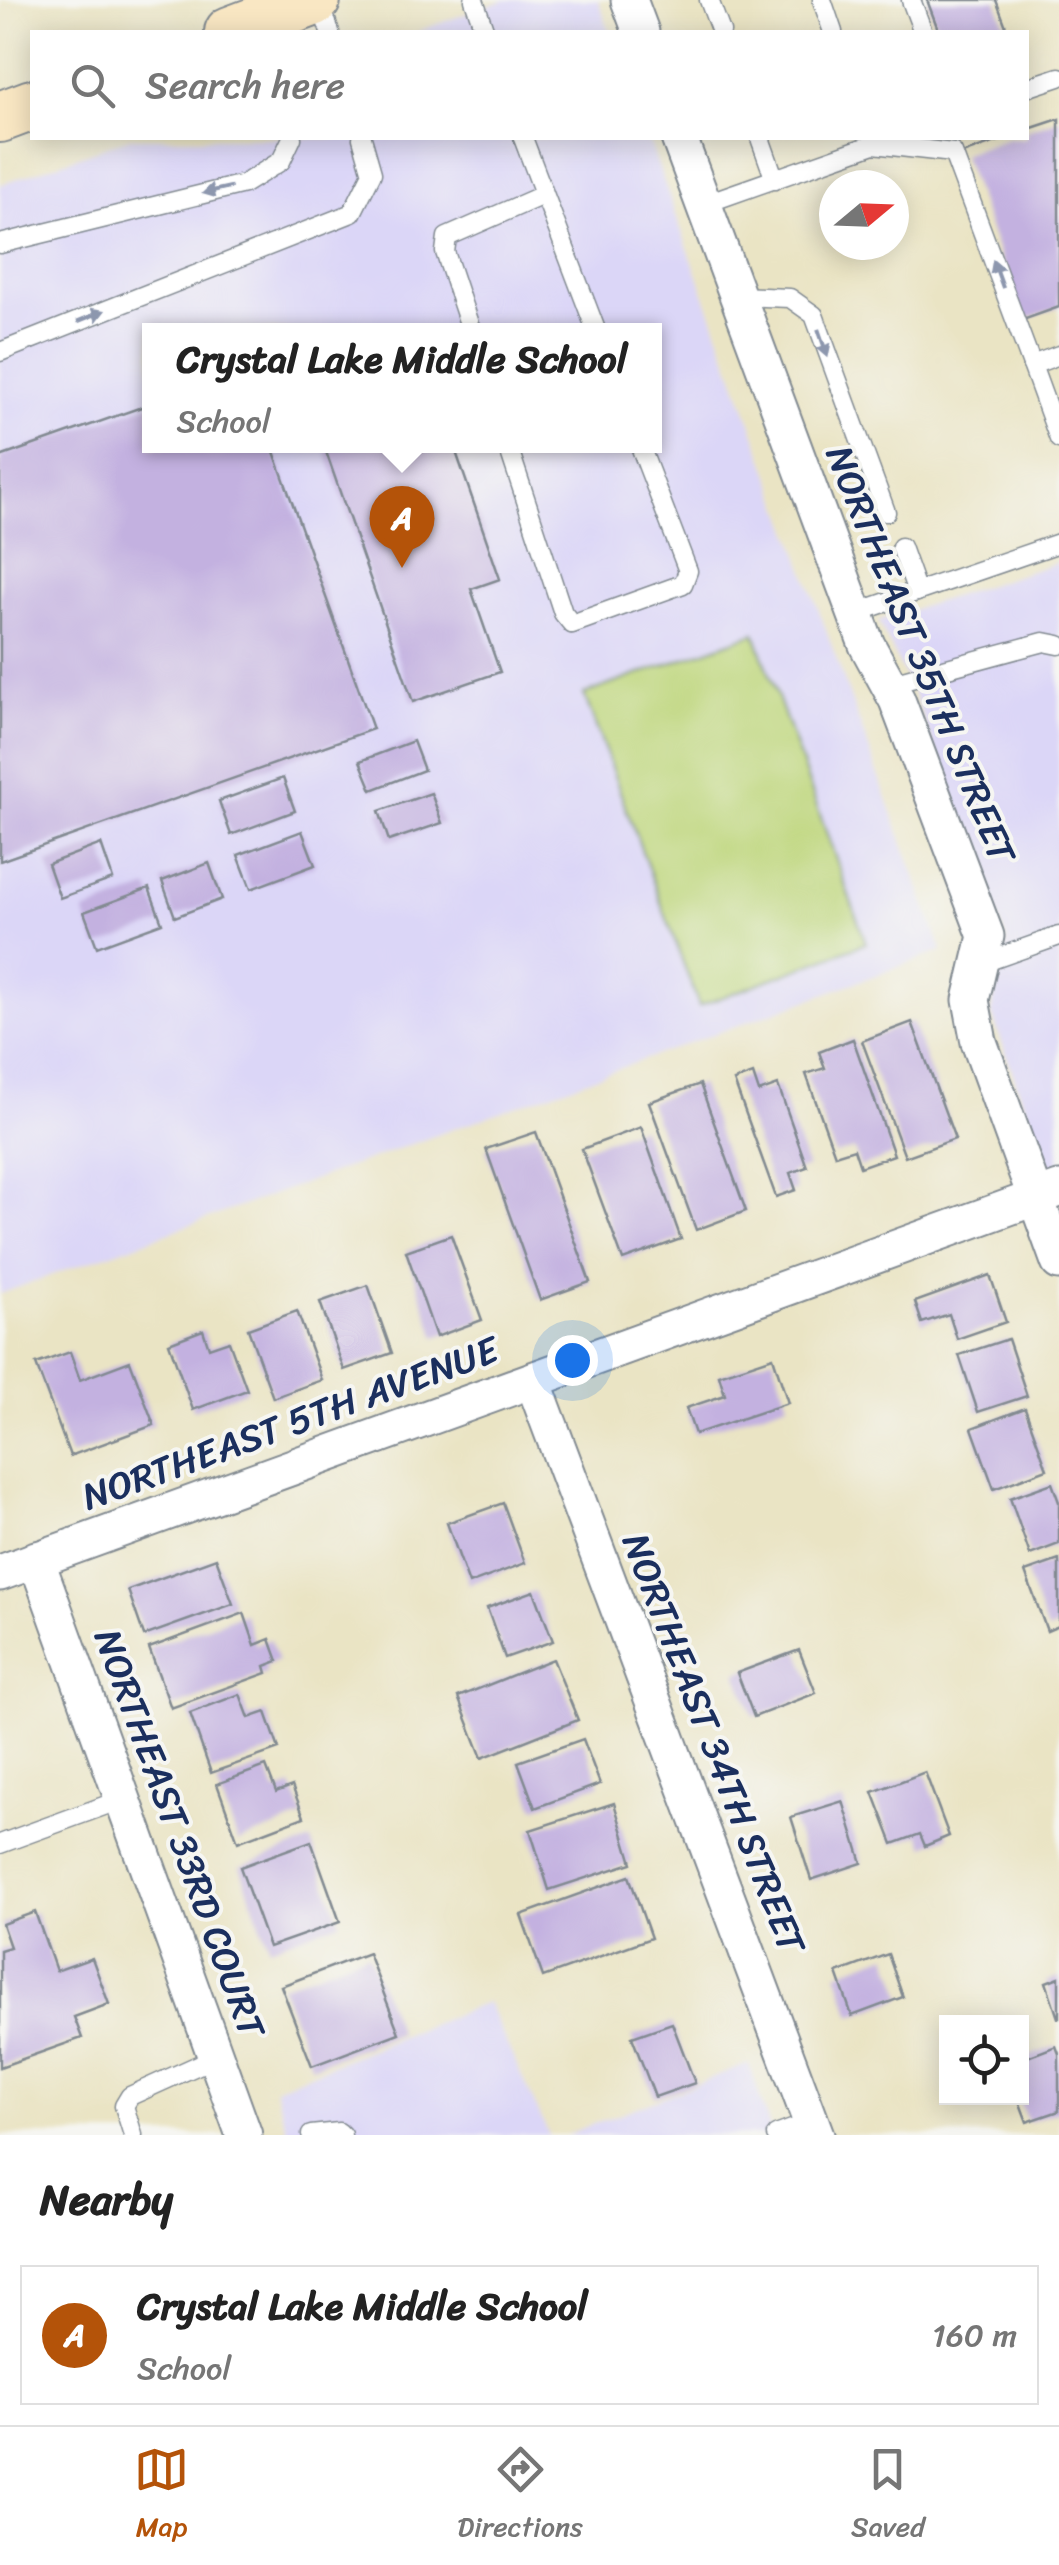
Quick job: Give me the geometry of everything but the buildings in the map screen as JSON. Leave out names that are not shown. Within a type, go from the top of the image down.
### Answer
[{"type":"street","points":[[256,28],[317,0]]},
{"type":"street","points":[[629,0],[640,30]]},
{"type":"street","points":[[0,117],[30,106]]},
{"type":"street","name":"NORTHEAST 35TH STREET","points":[[681,140],[866,645],[897,700],[986,936],[971,1000],[979,1042],[1047,1194],[1059,1262]]},
{"type":"street","name":"NORTHEAST 5TH AVENUE","points":[[0,1573],[1047,1194]]},
{"type":"street","name":"NORTHEAST 34TH STREET","points":[[534,1381],[813,2128]]},
{"type":"street","name":"NORTHEAST 33RD COURT","points":[[36,1559],[244,2135]]},
{"type":"lane","points":[[317,0],[329,30]]},
{"type":"lane","points":[[474,0],[484,30]]},
{"type":"lane","points":[[710,0],[720,30]]},
{"type":"lane","points":[[822,0],[833,30]]},
{"type":"lane","points":[[911,0],[922,30]]},
{"type":"lane","points":[[1029,87],[1059,77]]},
{"type":"lane","points":[[0,244],[244,184],[282,161],[291,140]]},
{"type":"lane","points":[[0,352],[352,212],[372,173],[363,140]]},
{"type":"lane","points":[[524,140],[593,323]]},
{"type":"lane","points":[[761,140],[775,180]]},
{"type":"lane","points":[[704,204],[873,141],[954,153],[1059,439]]},
{"type":"lane","points":[[468,323],[445,252],[447,238],[544,194]]},
{"type":"lane","points":[[738,296],[790,298],[814,315],[886,512]]},
{"type":"lane","points":[[1032,365],[1059,356]]},
{"type":"lane","points":[[510,453],[563,613],[572,624],[684,584],[688,571],[643,453]]},
{"type":"lane","points":[[854,613],[1059,543]]},
{"type":"lane","points":[[901,547],[917,592]]},
{"type":"lane","points":[[888,684],[1044,642],[1059,645]]},
{"type":"lane","points":[[980,964],[1059,936]]},
{"type":"lane","points":[[0,1844],[123,1799]]},
{"type":"lane","points":[[133,2135],[124,2106],[130,2096],[216,2058]]},
{"type":"lane","points":[[776,2135],[813,2128]]},
{"type":"lane","points":[[311,2135],[342,2135]]},
{"type":"shaded area","points":[[504,0],[598,0],[609,30],[422,30]]},
{"type":"shaded area","points":[[124,140],[649,140],[942,951],[0,1294],[0,185]]},
{"type":"shaded area","points":[[1059,562],[1059,1169],[1049,1174],[991,1012],[1007,941],[915,697],[878,621]]},
{"type":"shaded area","points":[[487,2002],[549,2135],[288,2135],[275,2088]]},
{"type":"shaded area","points":[[749,2064],[772,2135],[565,2135]]},
{"type":"green space","points":[[755,633],[866,943],[699,1006],[584,694]]},
{"type":"place","name":"Crystal Lake Middle School","points":[[402,568]]}]
